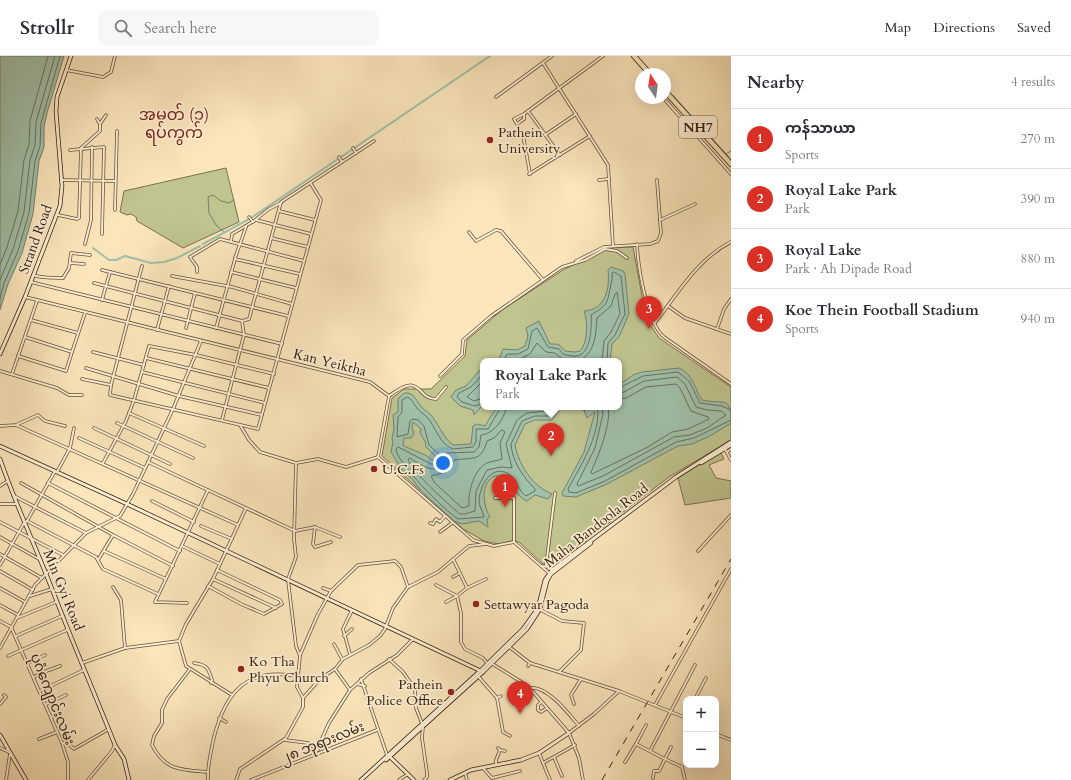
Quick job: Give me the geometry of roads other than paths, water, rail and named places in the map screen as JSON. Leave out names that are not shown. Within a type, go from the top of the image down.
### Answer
[{"type":"highway","points":[[634,56],[645,68]]},
{"type":"highway","name":"NH7","points":[[671,97],[731,164]]},
{"type":"main road","name":"Strand Road","points":[[0,354],[58,215],[60,206],[61,180],[56,111],[58,97],[71,56]]},
{"type":"main road","name":"Maha Bandoola Road","points":[[552,572],[677,478],[726,450],[731,444]]},
{"type":"main road","name":"Maha Bandoola Road","points":[[363,780],[478,676],[508,646],[539,609],[546,580],[561,563],[684,471],[731,444]]},
{"type":"main road","points":[[0,446],[413,638],[482,672]]},
{"type":"main road","name":"Min Gyi Road","points":[[0,459],[24,523],[40,560],[44,576],[52,589],[67,630],[115,745],[124,759],[129,780]]},
{"type":"main road","name":"Maha Bandoola Road","points":[[423,725],[482,672]]},
{"type":"main road","points":[[450,780],[465,772],[521,760],[539,753],[569,733]]},
{"type":"main road","points":[[0,735],[26,780]]},
{"type":"main road","points":[[388,756],[414,780]]},
{"type":"street","points":[[66,70],[104,77],[110,72],[115,56]]},
{"type":"street","points":[[496,97],[552,56]]},
{"type":"street","points":[[524,114],[524,119],[517,124],[514,119],[524,114],[603,56]]},
{"type":"street","points":[[543,63],[606,160],[609,179],[614,246]]},
{"type":"street","points":[[669,104],[731,174]]},
{"type":"street","points":[[528,111],[560,155]]},
{"type":"street","points":[[545,135],[576,114]]},
{"type":"street","points":[[100,124],[106,115]]},
{"type":"street","points":[[58,215],[78,218],[81,148],[100,131],[100,124],[97,119]]},
{"type":"street","points":[[115,210],[117,131]]},
{"type":"street","points":[[523,135],[530,174],[590,136]]},
{"type":"street","points":[[231,242],[232,234],[256,220],[269,209],[281,203],[301,187],[311,184],[341,161],[374,141]]},
{"type":"street","points":[[85,244],[91,220],[90,181],[92,147]]},
{"type":"street","points":[[70,150],[104,147],[102,234]]},
{"type":"street","points":[[353,148],[355,152]]},
{"type":"street","points":[[719,161],[724,156]]},
{"type":"street","points":[[339,157],[341,161]]},
{"type":"street","points":[[599,180],[609,179]]},
{"type":"street","points":[[61,180],[115,181]]},
{"type":"street","points":[[572,264],[604,247],[650,244],[658,241],[661,233],[657,180]]},
{"type":"street","points":[[142,266],[136,294],[111,385],[111,396],[258,429],[321,198],[311,184]]},
{"type":"street","points":[[94,283],[220,314],[242,321],[249,319],[281,203]]},
{"type":"street","points":[[660,220],[695,204]]},
{"type":"street","points":[[279,211],[315,220]]},
{"type":"street","points":[[250,217],[253,221]]},
{"type":"street","points":[[256,220],[311,235]]},
{"type":"street","points":[[216,328],[231,272],[246,226]]},
{"type":"street","points":[[469,232],[476,241],[496,230],[501,231],[544,280]]},
{"type":"street","points":[[271,238],[308,247]]},
{"type":"street","points":[[197,272],[197,267],[190,258],[191,255],[220,239],[304,261]]},
{"type":"street","points":[[654,324],[708,256],[731,242]]},
{"type":"street","points":[[637,244],[639,267],[654,324],[664,338],[731,384]]},
{"type":"street","points":[[440,376],[462,354],[463,340],[491,316],[562,267],[585,260],[605,249],[618,251],[628,258]]},
{"type":"street","points":[[33,275],[48,279],[54,277],[65,277],[70,263],[71,253],[90,255]]},
{"type":"street","points":[[235,259],[300,274]]},
{"type":"street","points":[[70,263],[84,264]]},
{"type":"street","points":[[102,270],[288,316]]},
{"type":"street","points":[[102,300],[110,272]]},
{"type":"street","points":[[231,272],[296,288]]},
{"type":"street","points":[[172,276],[228,286],[292,304]]},
{"type":"street","points":[[31,282],[282,344]]},
{"type":"street","points":[[157,330],[169,286]]},
{"type":"street","points":[[186,328],[195,293]]},
{"type":"street","name":"Kan Yeiktha","points":[[25,297],[370,382],[389,396]]},
{"type":"street","points":[[717,329],[724,309],[731,299]]},
{"type":"street","points":[[12,374],[32,320],[37,300]]},
{"type":"street","points":[[668,306],[685,318],[731,334]]},
{"type":"street","points":[[18,356],[66,370],[85,312]]},
{"type":"street","points":[[32,320],[79,333]]},
{"type":"street","points":[[222,420],[225,406],[230,394],[244,335],[242,321]]},
{"type":"street","points":[[25,337],[72,352]]},
{"type":"street","points":[[0,648],[28,597],[63,555],[86,533],[120,516],[140,480],[165,428],[202,341]]},
{"type":"street","points":[[103,463],[134,400],[140,384],[149,346],[196,355],[274,374]]},
{"type":"street","points":[[93,352],[144,365]]},
{"type":"street","points":[[146,358],[270,388]]},
{"type":"street","points":[[86,368],[179,396],[262,415]]},
{"type":"street","points":[[0,371],[57,388],[65,394],[82,395]]},
{"type":"street","points":[[142,372],[265,403]]},
{"type":"street","points":[[82,379],[111,385]]},
{"type":"street","points":[[378,457],[389,396],[403,386],[411,385],[431,398],[436,398],[446,387]]},
{"type":"street","points":[[129,412],[204,446]]},
{"type":"street","points":[[0,426],[16,425],[38,415],[45,421],[65,426]]},
{"type":"street","points":[[117,423],[193,458]]},
{"type":"street","points":[[240,424],[249,440],[260,452],[296,463],[318,459],[346,467],[378,457]]},
{"type":"street","points":[[16,425],[201,507],[238,525]]},
{"type":"street","points":[[0,564],[70,448],[74,428]]},
{"type":"street","points":[[94,428],[170,464]]},
{"type":"street","points":[[79,438],[145,468]]},
{"type":"street","points":[[731,449],[726,450],[731,460]]},
{"type":"street","points":[[378,457],[477,542],[494,546],[514,542]]},
{"type":"street","points":[[148,462],[295,531],[315,527],[340,536]]},
{"type":"street","points":[[296,463],[296,557],[288,580],[296,646],[300,656]]},
{"type":"street","points":[[0,486],[8,481]]},
{"type":"street","points":[[21,483],[100,526],[113,535],[173,566]]},
{"type":"street","points":[[48,483],[180,550]]},
{"type":"street","points":[[187,603],[154,602],[189,534],[208,490]]},
{"type":"street","points":[[546,566],[555,493]]},
{"type":"street","points":[[14,496],[86,533]]},
{"type":"street","points":[[495,498],[514,498],[514,542],[542,566],[545,571],[552,572]]},
{"type":"street","points":[[152,501],[194,522]]},
{"type":"street","points":[[0,504],[17,503]]},
{"type":"street","points":[[232,695],[190,670],[186,666],[179,641],[186,624],[218,570],[246,508]]},
{"type":"street","points":[[698,551],[731,515]]},
{"type":"street","points":[[432,525],[436,520],[440,522],[445,516]]},
{"type":"street","points":[[27,521],[74,544],[96,557],[103,570],[158,594]]},
{"type":"street","points":[[0,522],[63,555]]},
{"type":"street","points":[[440,532],[452,522]]},
{"type":"street","points":[[201,526],[232,539]]},
{"type":"street","points":[[315,527],[313,544],[315,547],[331,542]]},
{"type":"street","points":[[98,560],[113,535]]},
{"type":"street","points":[[0,537],[40,560]]},
{"type":"street","points":[[303,698],[320,679],[335,669],[342,659],[369,645],[380,636],[386,626],[393,608],[408,587],[438,572],[469,546],[486,544]]},
{"type":"street","points":[[182,546],[220,564]]},
{"type":"street","points":[[561,563],[557,555],[560,552],[564,550],[572,555]]},
{"type":"street","points":[[104,551],[166,579]]},
{"type":"street","points":[[0,554],[44,576]]},
{"type":"street","points":[[453,559],[467,588]]},
{"type":"street","points":[[236,780],[240,769],[284,740],[304,707],[303,698],[297,687],[300,656],[326,598],[331,592],[358,565],[392,560],[395,561],[401,568],[408,587]]},
{"type":"street","points":[[542,566],[546,566],[552,572]]},
{"type":"street","points":[[655,705],[731,569]]},
{"type":"street","points":[[208,586],[241,604],[264,614],[277,609],[282,604],[280,600],[218,570]]},
{"type":"street","points":[[0,571],[33,590]]},
{"type":"street","points":[[453,577],[460,573]]},
{"type":"street","points":[[213,579],[277,609]]},
{"type":"street","points":[[446,602],[467,588],[486,579]]},
{"type":"street","points":[[436,585],[457,596],[461,613],[461,642],[465,649],[529,688],[569,733],[579,758],[583,780]]},
{"type":"street","points":[[113,587],[122,600],[124,648]]},
{"type":"street","points":[[0,588],[25,602]]},
{"type":"street","points":[[323,588],[331,592]]},
{"type":"street","points":[[28,597],[52,589]]},
{"type":"street","points":[[16,618],[56,602]]},
{"type":"street","points":[[0,605],[18,615]]},
{"type":"street","points":[[539,609],[562,621],[584,623],[581,650],[558,672]]},
{"type":"street","points":[[350,654],[343,629],[352,610]]},
{"type":"street","points":[[16,636],[62,616]]},
{"type":"street","points":[[0,621],[11,627]]},
{"type":"street","name":"ပုဂံကျောင်းလမ်း","points":[[11,627],[22,649],[62,743],[68,762],[68,780]]},
{"type":"street","points":[[344,636],[352,629]]},
{"type":"street","points":[[8,656],[67,630]]},
{"type":"street","points":[[315,754],[329,723],[350,690],[361,679],[404,649],[413,638]]},
{"type":"street","points":[[0,640],[4,642]]},
{"type":"street","points":[[81,663],[124,648],[179,641]]},
{"type":"street","points":[[334,644],[342,659]]},
{"type":"street","points":[[508,646],[530,663],[619,691],[683,717]]},
{"type":"street","points":[[28,663],[45,655]]},
{"type":"street","points":[[389,659],[402,672],[415,689],[416,708],[423,725],[422,738],[427,777],[424,780]]},
{"type":"street","points":[[194,663],[204,665],[207,668],[212,680],[211,683]]},
{"type":"street","points":[[650,751],[694,665]]},
{"type":"street","points":[[34,677],[60,666]]},
{"type":"street","points":[[335,669],[350,690]]},
{"type":"street","points":[[40,691],[84,670]]},
{"type":"street","points":[[190,670],[164,704],[162,710],[162,723],[154,736],[152,745],[166,764],[179,770],[208,772]]},
{"type":"street","points":[[208,780],[208,772],[219,718],[232,695],[244,683],[274,673],[297,676]]},
{"type":"street","points":[[478,676],[497,698],[503,732],[510,736]]},
{"type":"street","points":[[697,696],[706,678]]},
{"type":"street","points":[[361,679],[388,756]]},
{"type":"street","points":[[574,704],[571,695],[581,679]]},
{"type":"street","points":[[357,684],[364,686]]},
{"type":"street","points":[[529,688],[537,687],[553,698],[579,726]]},
{"type":"street","points":[[569,733],[619,691]]},
{"type":"street","points":[[0,704],[5,697],[4,695]]},
{"type":"street","points":[[46,704],[66,695]]},
{"type":"street","points":[[497,698],[501,696]]},
{"type":"street","points":[[542,702],[538,705],[538,710],[541,712],[547,708]]},
{"type":"street","points":[[227,703],[231,706]]},
{"type":"street","points":[[51,717],[60,714],[59,710]]},
{"type":"street","points":[[219,718],[226,722]]},
{"type":"street","points":[[625,762],[646,725]]},
{"type":"street","points":[[62,743],[68,743],[74,749],[109,729]]},
{"type":"street","name":"၂၈ ဘုရားလမ်း","points":[[251,780],[378,730]]},
{"type":"street","points":[[39,739],[57,732]]},
{"type":"street","points":[[719,735],[731,740]]},
{"type":"street","points":[[284,740],[308,743],[318,750]]},
{"type":"street","points":[[636,744],[682,767],[685,780]]},
{"type":"street","points":[[88,780],[112,751],[115,745]]},
{"type":"street","points":[[543,762],[575,746]]},
{"type":"street","points":[[653,778],[654,772],[659,771],[671,747]]},
{"type":"street","points":[[0,748],[10,753],[6,780]]},
{"type":"street","points":[[496,766],[499,749],[505,751]]},
{"type":"street","points":[[539,753],[550,780]]},
{"type":"street","points":[[554,757],[562,776]]},
{"type":"street","points":[[483,768],[492,778],[520,771]]},
{"type":"street","points":[[465,772],[467,780]]},
{"type":"street","points":[[399,780],[408,774]]},
{"type":"water","points":[[0,56],[64,56],[44,127],[44,147],[39,161],[33,214],[22,253],[8,284],[0,310]]},
{"type":"water","points":[[611,267],[623,271],[625,274],[629,314],[619,337],[612,344],[610,358],[500,358],[503,349],[517,350],[525,346],[528,336],[526,328],[539,321],[550,344],[559,345],[565,351],[580,351],[585,343],[586,337],[586,320],[584,311],[597,307],[605,297],[608,284],[608,270]]},
{"type":"water","points":[[679,368],[691,378],[702,400],[724,402],[727,404],[731,414],[731,423],[710,436],[692,444],[678,446],[607,484],[576,497],[563,496],[562,493],[584,452],[595,412],[587,418],[584,410],[622,410],[622,383],[633,375],[642,372]]},
{"type":"water","points":[[480,370],[480,408],[474,415],[473,410],[460,406],[451,397],[456,390],[466,386]]},
{"type":"water","points":[[404,393],[412,395],[422,408],[428,412],[449,442],[453,445],[471,444],[473,426],[477,424],[485,426],[495,410],[559,410],[552,420],[535,420],[525,424],[515,445],[523,467],[528,474],[538,486],[552,494],[548,499],[535,495],[527,501],[518,494],[509,481],[501,476],[494,476],[486,485],[484,495],[484,501],[490,517],[487,519],[488,527],[479,521],[462,524],[454,521],[422,492],[412,479],[402,470],[391,452],[394,429],[393,415],[398,412],[398,399]],"holes":[[[413,422],[421,429],[420,433],[425,441],[426,447],[438,459],[432,460],[403,445],[404,438],[411,438],[414,434],[412,428]]]},
{"type":"waterway","points":[[203,244],[251,218],[490,56]]},
{"type":"waterway","points":[[673,96],[731,160]]},
{"type":"waterway","points":[[726,154],[731,151]]},
{"type":"waterway","points":[[225,233],[216,225],[209,213],[208,197],[213,195],[221,201],[229,203],[234,200]]},
{"type":"waterway","points":[[93,248],[109,260],[116,260],[125,256],[151,263],[164,262],[177,258],[200,246]]},
{"type":"railway","points":[[602,780],[731,559]]},
{"type":"place","name":"Pathein University","points":[[490,140]]},
{"type":"place","name":"Royal Lake","points":[[649,329]]},
{"type":"place","name":"Royal Lake Park","points":[[551,456]]},
{"type":"place","name":"U.C.Fs","points":[[374,469]]},
{"type":"place","name":"ကန်သာယာ","points":[[505,507]]},
{"type":"place","name":"Settawyar Pagoda","points":[[476,604]]},
{"type":"place","name":"Ko Tha Phyu Church","points":[[241,669]]},
{"type":"place","name":"Pathein Police Office","points":[[451,692]]},
{"type":"place","name":"Koe Thein Football Stadium","points":[[520,714]]},
{"type":"district","name":"အမှတ် (၁) ရပ်ကွက်","points":[[174,123]]}]
